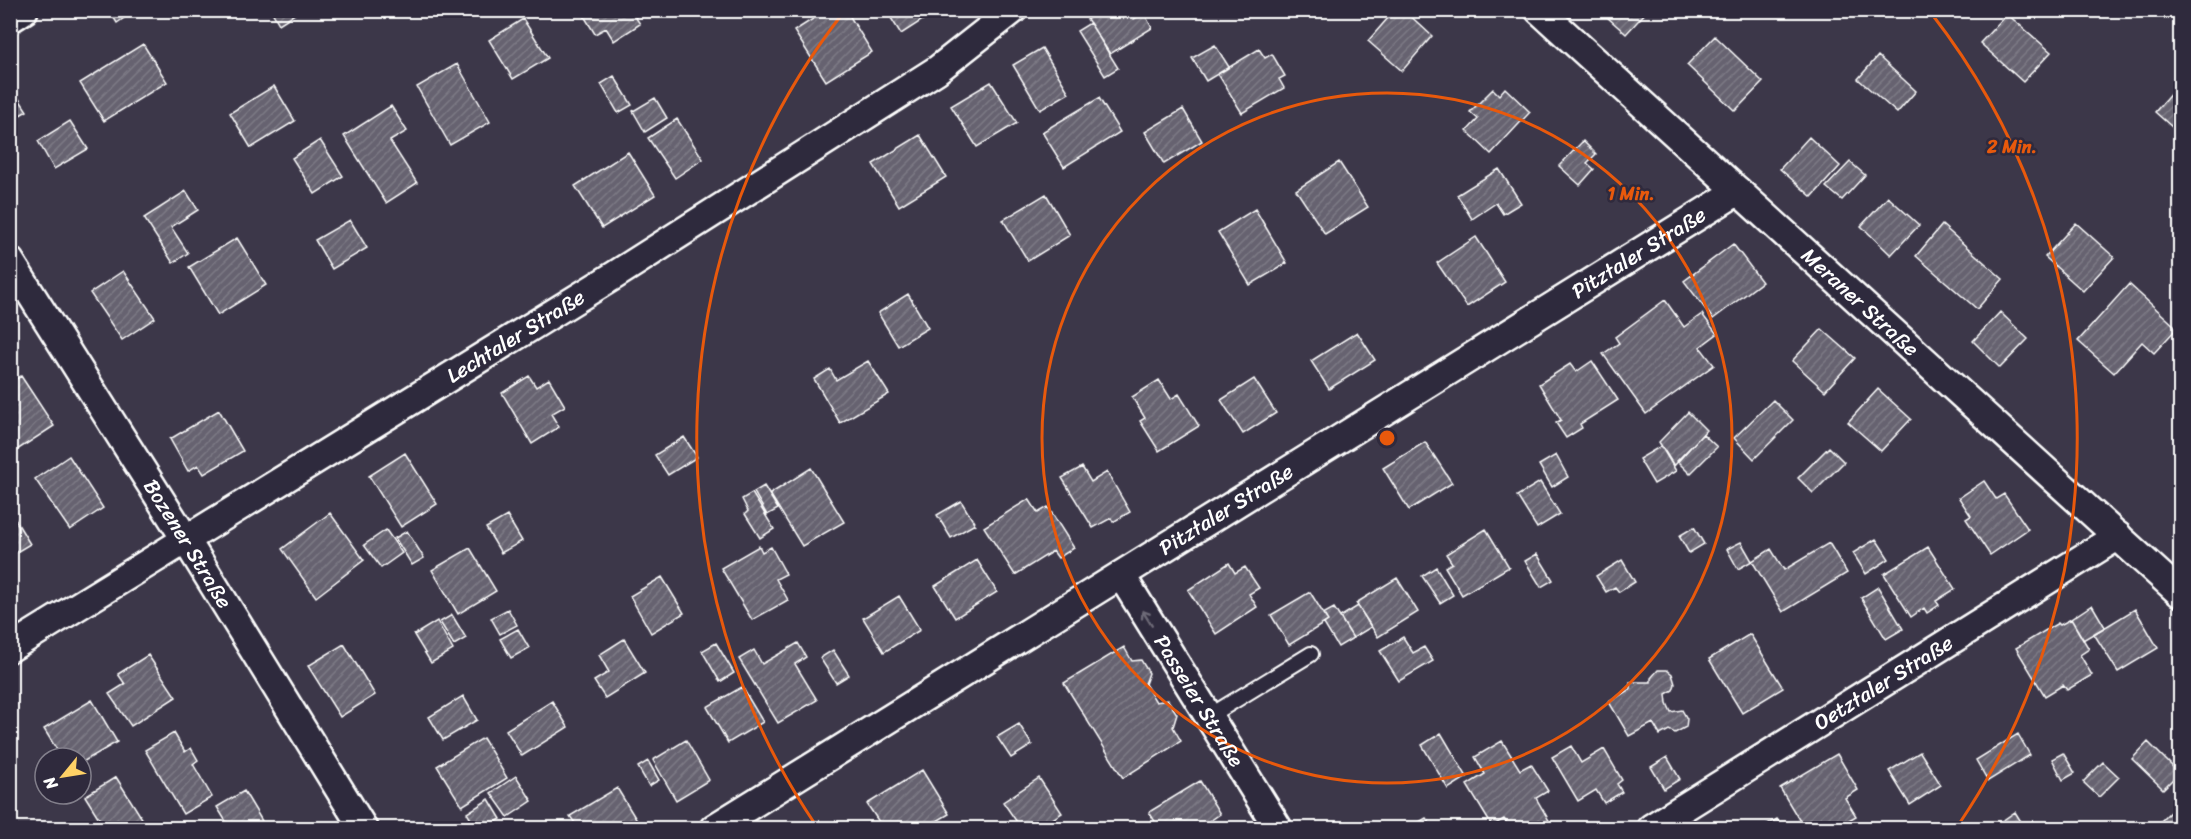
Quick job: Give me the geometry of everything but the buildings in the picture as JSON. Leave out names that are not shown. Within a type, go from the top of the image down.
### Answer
[{"type":"street","points":[[10,19],[24,10]]},
{"type":"street","name":"Lechtaler Straße","points":[[10,648],[615,274],[937,70],[1013,10]]},
{"type":"street","name":"Meraner Straße","points":[[1539,10],[2181,593]]},
{"type":"street","name":"Pitztaler Straße","points":[[714,828],[1738,191]]},
{"type":"street","name":"Bozener Straße","points":[[10,261],[186,540],[363,828]]},
{"type":"street","name":"Oetztaler Straße","points":[[1651,828],[2118,536]]},
{"type":"street","name":"Passeier Straße","points":[[1121,575],[1278,828]]},
{"type":"lane","points":[[1208,717],[1311,654]]}]
